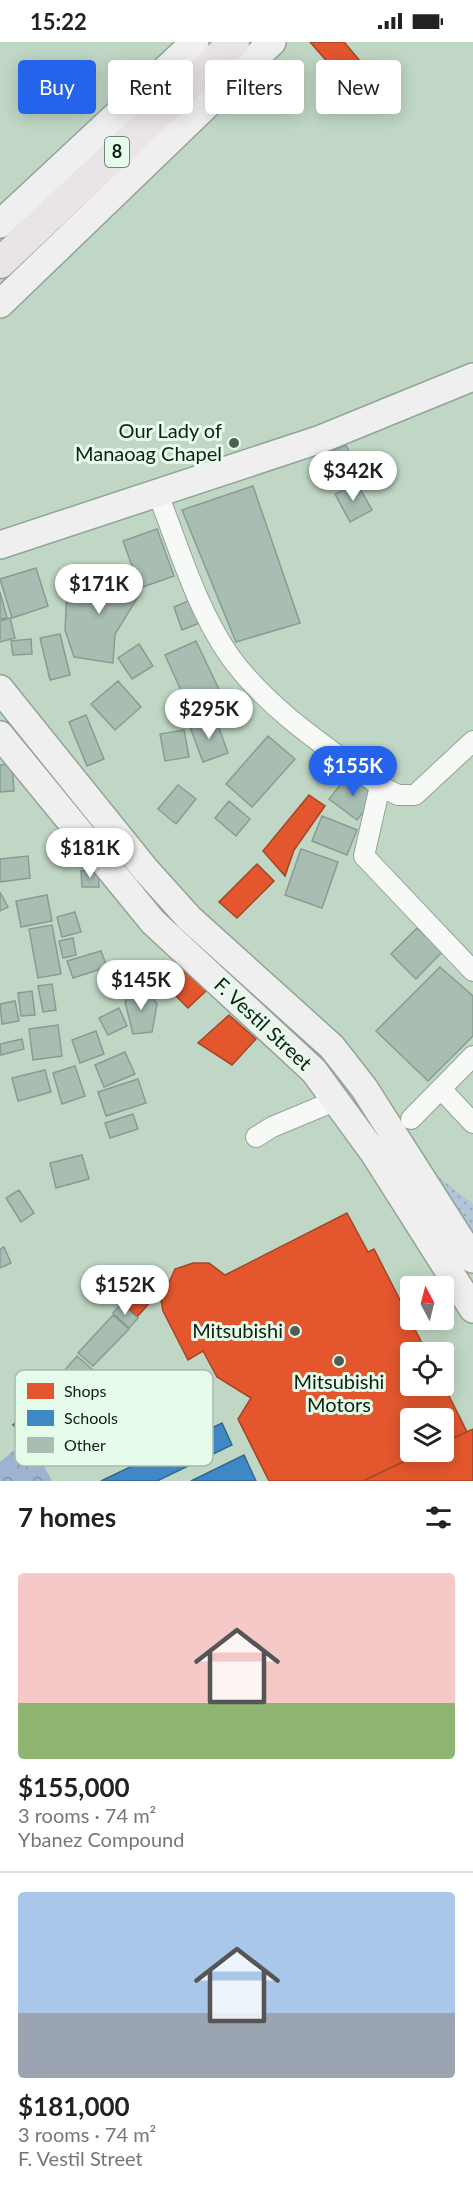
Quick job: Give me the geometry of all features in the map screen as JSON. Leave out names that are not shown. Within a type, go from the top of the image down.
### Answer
[{"type":"main road","name":"8","points":[[0,224],[195,42]]},
{"type":"main road","name":"8","points":[[0,263],[234,42]]},
{"type":"main road","name":"8","points":[[0,304],[272,42]]},
{"type":"main road","points":[[0,546],[321,438],[473,378]]},
{"type":"main road","name":"F. Vestil Street","points":[[0,689],[99,813],[177,905],[332,1047],[364,1088],[473,1259]]},
{"type":"main road","name":"F. Vestil Street","points":[[0,735],[153,922],[314,1071],[337,1100],[405,1200],[473,1309]]},
{"type":"street","points":[[158,494],[205,610],[230,656],[279,711],[380,786],[398,795],[415,795],[429,785],[473,741]]},
{"type":"street","points":[[380,786],[364,856],[473,971]]},
{"type":"street","points":[[411,1119],[473,1056]]},
{"type":"street","points":[[441,1089],[473,1123]]},
{"type":"street","points":[[256,1137],[272,1127],[337,1100]]},
{"type":"shaded area","points":[[426,1167],[473,1204],[473,1237]]},
{"type":"green space","points":[[15,1450],[15,1466],[44,1466],[52,1481],[0,1481],[0,1462]]},
{"type":"building: Shops","points":[[310,42],[344,42],[359,60],[326,60]]},
{"type":"building: Shops","points":[[309,795],[325,806],[294,850],[285,876],[263,851]]},
{"type":"building: Shops","points":[[257,864],[274,881],[237,918],[219,902]]},
{"type":"building: Shops","points":[[187,969],[207,990],[188,1008],[168,988]]},
{"type":"building: Shops","points":[[229,1015],[256,1039],[232,1065],[198,1043]]},
{"type":"building: Shops","name":"Mitsubishi","points":[[347,1213],[368,1252],[374,1249],[400,1300],[400,1330],[415,1330],[421,1342],[400,1342],[400,1396],[449,1396],[467,1432],[454,1438],[454,1408],[400,1408],[400,1462],[403,1462],[363,1481],[269,1481],[238,1419],[251,1398],[217,1377],[203,1351],[188,1360],[163,1311],[161,1300],[175,1269],[193,1263],[209,1263],[225,1275]]},
{"type":"building: Shops","points":[[132,1283],[152,1300],[137,1317],[117,1299]]},
{"type":"building: Shops","points":[[473,1429],[473,1481],[363,1481],[403,1462],[454,1462],[454,1438]]},
{"type":"building: Schools","points":[[222,1423],[232,1445],[213,1454],[213,1427]]},
{"type":"building: Schools","points":[[244,1455],[256,1481],[191,1481]]},
{"type":"building: Schools","points":[[132,1466],[188,1466],[157,1481],[101,1481]]},
{"type":"building: Other","points":[[346,445],[359,473],[332,485],[319,457]]},
{"type":"building: Other","points":[[357,483],[372,510],[350,522],[335,494]]},
{"type":"building: Other","points":[[253,486],[300,623],[236,642],[182,510]]},
{"type":"building: Other","points":[[157,529],[174,576],[140,588],[123,541]]},
{"type":"building: Other","points":[[119,567],[141,592],[115,634],[113,663],[74,657],[65,630],[67,592]]},
{"type":"building: Other","points":[[36,568],[48,606],[12,618],[0,579]]},
{"type":"building: Other","points":[[0,592],[7,618],[0,619]]},
{"type":"building: Other","points":[[193,599],[202,622],[182,630],[174,607]]},
{"type":"building: Other","points":[[10,618],[15,638],[0,642],[0,621]]},
{"type":"building: Other","points":[[60,634],[70,675],[50,680],[40,638]]},
{"type":"building: Other","points":[[31,639],[32,654],[13,655],[11,641]]},
{"type":"building: Other","points":[[196,641],[224,700],[192,715],[165,655]]},
{"type":"building: Other","points":[[139,644],[153,666],[132,679],[118,658]]},
{"type":"building: Other","points":[[118,681],[141,707],[115,730],[91,704]]},
{"type":"building: Other","points":[[86,715],[104,759],[87,766],[69,722]]},
{"type":"building: Other","points":[[215,717],[228,753],[203,762],[190,727]]},
{"type":"building: Other","points":[[184,730],[189,757],[165,761],[160,734]]},
{"type":"building: Other","points":[[268,736],[295,759],[252,807],[226,784]]},
{"type":"building: Other","points":[[12,764],[14,791],[0,792],[0,765]]},
{"type":"building: Other","points":[[349,774],[376,795],[357,820],[329,799]]},
{"type":"building: Other","points":[[178,785],[196,799],[176,824],[158,809]]},
{"type":"building: Other","points":[[229,801],[250,819],[236,836],[215,818]]},
{"type":"building: Other","points":[[322,816],[357,830],[347,855],[312,841]]},
{"type":"building: Other","points":[[301,849],[338,862],[322,908],[285,895]]},
{"type":"building: Other","points":[[28,856],[30,878],[0,882],[0,859]]},
{"type":"building: Other","points":[[98,870],[99,887],[82,887],[81,871]]},
{"type":"building: Other","points":[[0,892],[8,907],[0,911]]},
{"type":"building: Other","points":[[47,895],[52,921],[21,927],[16,901]]},
{"type":"building: Other","points":[[75,912],[81,932],[62,937],[57,917]]},
{"type":"building: Other","points":[[52,925],[61,974],[38,978],[29,929]]},
{"type":"building: Other","points":[[417,928],[442,952],[416,979],[391,954]]},
{"type":"building: Other","points":[[73,938],[76,955],[63,958],[59,941]]},
{"type":"building: Other","points":[[101,951],[107,967],[73,978],[67,961]]},
{"type":"building: Other","points":[[440,967],[473,996],[473,1036],[428,1081],[376,1031]]},
{"type":"building: Other","points":[[52,984],[56,1010],[43,1012],[38,986]]},
{"type":"building: Other","points":[[132,989],[147,989],[157,1004],[152,1032],[133,1034],[125,1002]]},
{"type":"building: Other","points":[[32,991],[35,1015],[21,1016],[18,993]]},
{"type":"building: Other","points":[[15,1001],[19,1021],[2,1024],[0,1004]]},
{"type":"building: Other","points":[[119,1008],[127,1026],[108,1035],[99,1018]]},
{"type":"building: Other","points":[[58,1025],[62,1056],[33,1060],[29,1029]]},
{"type":"building: Other","points":[[96,1031],[104,1054],[80,1063],[72,1040]]},
{"type":"building: Other","points":[[22,1039],[24,1049],[1,1055],[0,1044]]},
{"type":"building: Other","points":[[125,1052],[135,1074],[104,1087],[95,1065]]},
{"type":"building: Other","points":[[75,1066],[85,1096],[62,1104],[53,1073]]},
{"type":"building: Other","points":[[45,1070],[51,1092],[18,1101],[12,1078]]},
{"type":"building: Other","points":[[138,1079],[146,1103],[106,1116],[98,1092]]},
{"type":"building: Other","points":[[133,1114],[138,1129],[110,1138],[105,1123]]},
{"type":"building: Other","points":[[82,1155],[89,1179],[56,1188],[50,1163]]},
{"type":"building: Other","points":[[19,1190],[34,1213],[21,1222],[6,1198]]},
{"type":"building: Other","points":[[4,1247],[11,1263],[0,1268],[0,1249]]},
{"type":"building: Other","points":[[121,1304],[138,1318],[129,1328],[113,1313]]},
{"type":"building: Other","points":[[113,1315],[129,1329],[93,1366],[78,1353]]},
{"type":"building: Other","points":[[77,1356],[93,1370],[65,1370]]},
{"type":"place","name":"Our Lady of Manaoag Chapel","points":[[234,443]]},
{"type":"place","name":"Mitsubishi","points":[[295,1331]]},
{"type":"place","name":"Mitsubishi Motors","points":[[339,1361]]}]
